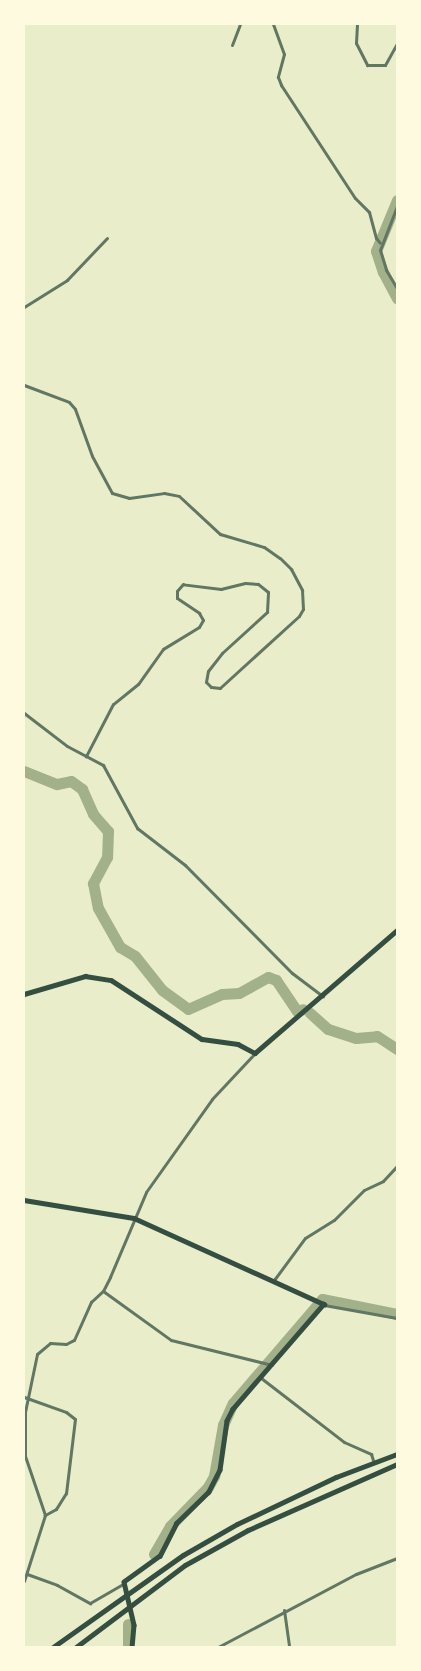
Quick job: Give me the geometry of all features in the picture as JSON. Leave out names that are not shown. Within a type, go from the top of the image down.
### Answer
[{"type":"highway","points":[[53,1647],[183,1555],[237,1524],[397,1454]]},
{"type":"highway","points":[[76,1647],[131,1603],[185,1565],[248,1530],[397,1464]]},
{"type":"main road","points":[[24,994],[85,976],[111,980],[202,1039],[238,1044],[255,1053],[397,930]]},
{"type":"main road","points":[[24,1200],[134,1218],[324,1304],[270,1364],[261,1378],[233,1409],[227,1421],[220,1470],[209,1492],[176,1523],[160,1556],[124,1582],[129,1592],[131,1603],[132,1647]]},
{"type":"street","points":[[232,44],[240,24]]},
{"type":"street","points":[[273,24],[284,54],[278,77],[281,86],[355,198],[368,212],[376,238],[380,243]]},
{"type":"street","points":[[357,24],[356,43],[367,65],[385,65],[397,43]]},
{"type":"street","points":[[397,206],[380,243],[381,258],[397,288]]},
{"type":"street","points":[[24,307],[67,280],[107,238]]},
{"type":"street","points":[[24,385],[69,402],[75,409],[92,456],[112,493],[129,498],[164,493],[179,496],[210,529],[264,547],[280,558],[291,569],[302,590],[303,609],[300,616],[220,688],[211,687],[206,682],[208,670],[231,644],[267,612],[268,592],[258,584],[245,583],[221,589],[183,584],[177,591],[177,598],[199,613],[203,620],[199,627],[164,649],[138,684],[113,704],[86,756]]},
{"type":"street","points":[[24,713],[67,746],[108,770],[137,828],[185,865],[292,973],[323,996]]},
{"type":"street","points":[[24,1581],[45,1515],[38,1486],[25,1465],[25,1397],[41,1348],[50,1343],[66,1344],[74,1340],[91,1302],[103,1291],[134,1218],[167,1160],[212,1099],[255,1053]]},
{"type":"street","points":[[274,1280],[305,1238],[334,1220],[364,1190],[384,1181],[397,1166]]},
{"type":"street","points":[[103,1291],[171,1340],[270,1364]]},
{"type":"street","points":[[324,1304],[397,1318]]},
{"type":"street","points":[[261,1378],[344,1442],[370,1454],[374,1463]]},
{"type":"street","points":[[25,1397],[66,1412],[75,1419],[66,1492],[56,1509],[45,1515]]},
{"type":"street","points":[[218,1647],[284,1610],[356,1574],[397,1558]]},
{"type":"street","points":[[27,1574],[57,1585],[90,1603],[124,1582]]},
{"type":"street","points":[[284,1610],[290,1647]]},
{"type":"waterway","points":[[397,200],[376,251],[383,272],[397,298]]},
{"type":"waterway","points":[[24,771],[57,784],[71,781],[82,789],[93,814],[108,831],[107,857],[93,883],[98,908],[120,947],[135,956],[162,990],[188,1009],[222,994],[239,993],[268,977],[276,980],[297,1011],[303,1009]]},
{"type":"waterway","points":[[310,1013],[328,1029],[356,1038],[377,1036],[397,1049]]},
{"type":"waterway","points":[[154,1554],[170,1526],[208,1487],[214,1476],[223,1425],[233,1403],[322,1299],[397,1314]]},
{"type":"waterway","points":[[128,1624],[128,1647]]}]
